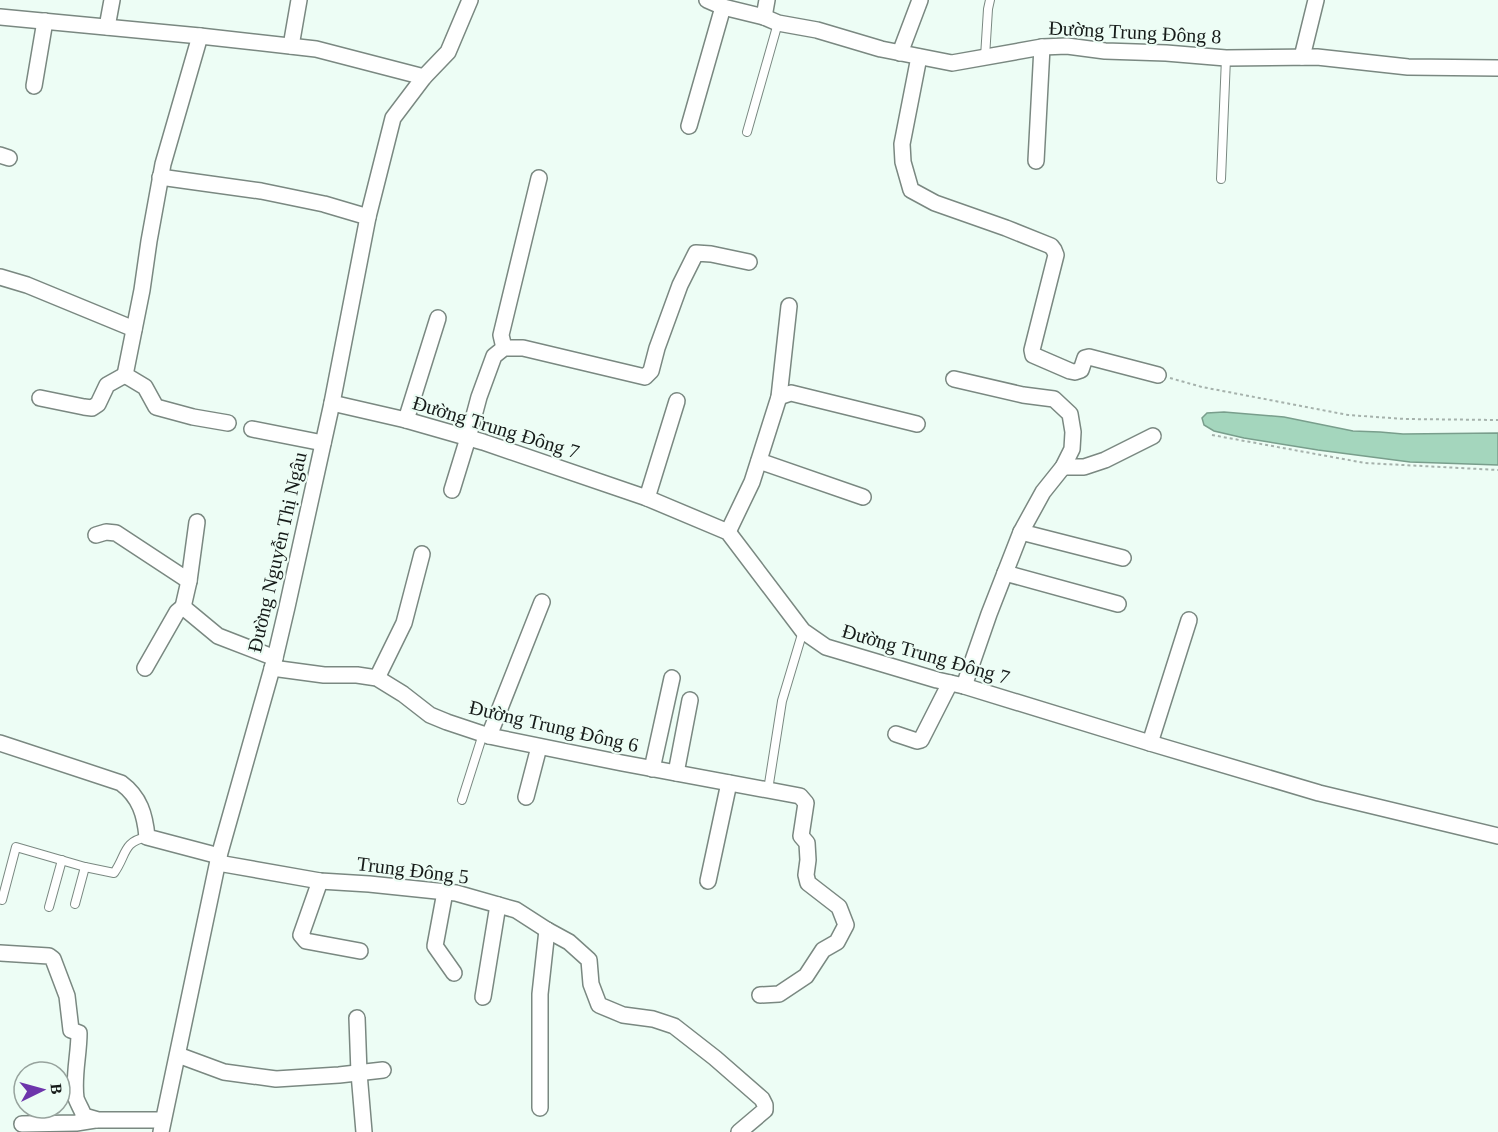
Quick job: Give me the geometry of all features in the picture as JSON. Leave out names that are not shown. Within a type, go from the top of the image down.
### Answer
[{"type":"street","points":[[107,27],[112,0]]},
{"type":"street","points":[[291,46],[299,0]]},
{"type":"street","name":"Đường Nguyễn Thị Ngâu","points":[[162,1126],[219,859],[273,663],[332,403],[368,217],[393,118],[424,77],[448,52],[470,0]]},
{"type":"street","name":"Đường Trung Đông 8","points":[[707,0],[723,7],[771,20],[900,53],[952,63],[1042,47],[1067,46],[1105,51],[1166,52],[1226,58],[1317,57],[1408,67],[1498,68]]},
{"type":"street","points":[[767,0],[771,20]]},
{"type":"street","points":[[900,53],[920,0]]},
{"type":"street","points":[[1302,57],[1316,0]]},
{"type":"street","points":[[689,126],[723,7]]},
{"type":"street","points":[[0,17],[316,49],[424,77]]},
{"type":"street","points":[[34,86],[45,21]]},
{"type":"street","points":[[40,398],[92,408],[98,404],[107,385],[125,375],[142,290],[160,177],[200,36]]},
{"type":"street","points":[[1036,161],[1042,47]]},
{"type":"street","points":[[919,57],[902,144],[903,162],[911,190],[936,203],[1050,246],[1056,255],[1032,350],[1033,355],[1075,372],[1081,370],[1085,358],[1089,357],[1158,375]]},
{"type":"street","points":[[160,177],[261,191],[324,204],[368,217]]},
{"type":"street","points":[[504,348],[501,335],[539,178]]},
{"type":"street","points":[[452,490],[479,397],[494,356],[504,348],[523,348],[645,377],[651,371],[680,285],[696,253],[749,262]]},
{"type":"street","points":[[0,277],[27,285],[134,329]]},
{"type":"street","points":[[728,532],[752,482],[779,396],[789,306]]},
{"type":"street","points":[[406,420],[438,318]]},
{"type":"street","points":[[125,375],[145,387],[156,406],[193,417],[228,423]]},
{"type":"street","points":[[896,734],[917,741],[921,740],[957,685],[989,614],[1021,532],[1043,492],[1063,467],[1072,449],[1073,432],[1070,414],[1054,399],[1023,396],[954,379]]},
{"type":"street","points":[[779,396],[791,393],[917,424]]},
{"type":"street","points":[[647,498],[677,401]]},
{"type":"street","name":"Đường Trung Đông 7","points":[[332,403],[406,420],[468,438],[647,498],[728,532],[803,631],[826,647],[1319,793],[1498,836]]},
{"type":"street","points":[[252,429],[323,443]]},
{"type":"street","points":[[1063,467],[1084,467],[1105,460],[1153,436]]},
{"type":"street","points":[[759,460],[863,497]]},
{"type":"street","points":[[145,668],[177,612],[183,607],[197,522]]},
{"type":"street","points":[[96,535],[106,532],[116,533],[189,581]]},
{"type":"street","points":[[1021,532],[1123,558]]},
{"type":"street","points":[[377,678],[404,623],[422,554]]},
{"type":"street","points":[[1005,573],[1118,604]]},
{"type":"street","points":[[486,735],[542,602]]},
{"type":"street","name":"Đường Trung Đông 6","points":[[183,607],[218,636],[273,663],[324,675],[357,675],[377,678],[430,715],[486,735],[800,796],[806,803],[801,836],[807,843],[808,883],[839,907],[846,925],[837,942],[823,950],[806,976],[779,994],[760,995]]},
{"type":"street","points":[[1150,744],[1189,620]]},
{"type":"street","points":[[652,769],[672,678]]},
{"type":"street","points":[[676,773],[690,700]]},
{"type":"street","points":[[0,743],[121,783],[132,791],[137,801],[145,818],[147,837]]},
{"type":"street","points":[[526,797],[539,747]]},
{"type":"street","points":[[708,881],[729,783]]},
{"type":"street","name":"Trung Đông 5","points":[[147,837],[219,859],[320,881],[456,893],[516,910],[569,942],[589,960],[591,984],[599,1005],[623,1015],[653,1019],[674,1026],[762,1099],[765,1110],[739,1132]]},
{"type":"street","points":[[320,881],[302,935],[306,941],[360,951]]},
{"type":"street","points":[[445,892],[435,946],[454,973]]},
{"type":"street","points":[[483,997],[498,905]]},
{"type":"street","points":[[540,1108],[540,994],[547,930]]},
{"type":"street","points":[[0,953],[53,958],[68,996],[71,1029],[79,1033],[75,1066],[76,1099],[84,1116],[98,1120],[162,1126]]},
{"type":"street","points":[[357,1018],[364,1132]]},
{"type":"street","points":[[178,1055],[224,1072],[276,1079],[383,1070]]},
{"type":"street","points":[[22,1124],[71,1128],[98,1120]]},
{"type":"lane","points":[[985,57],[990,0]]},
{"type":"lane","points":[[747,132],[771,20]]},
{"type":"lane","points":[[1221,179],[1226,58]]},
{"type":"lane","points":[[768,790],[782,701],[803,631]]},
{"type":"lane","points":[[462,800],[486,735]]},
{"type":"lane","points":[[2,900],[16,847],[114,873],[126,849],[135,839],[147,837]]},
{"type":"lane","points":[[49,907],[62,860]]},
{"type":"lane","points":[[75,904],[85,867]]},
{"type":"path","points":[[1158,375],[1202,387],[1348,415],[1405,419],[1498,420]]},
{"type":"path","points":[[1212,435],[1365,463],[1498,470]]},
{"type":"shaded area","points":[[1224,412],[1284,417],[1353,431],[1403,434],[1498,433],[1498,465],[1410,462],[1318,450],[1244,438],[1214,431],[1204,425],[1202,418],[1207,413]]}]
